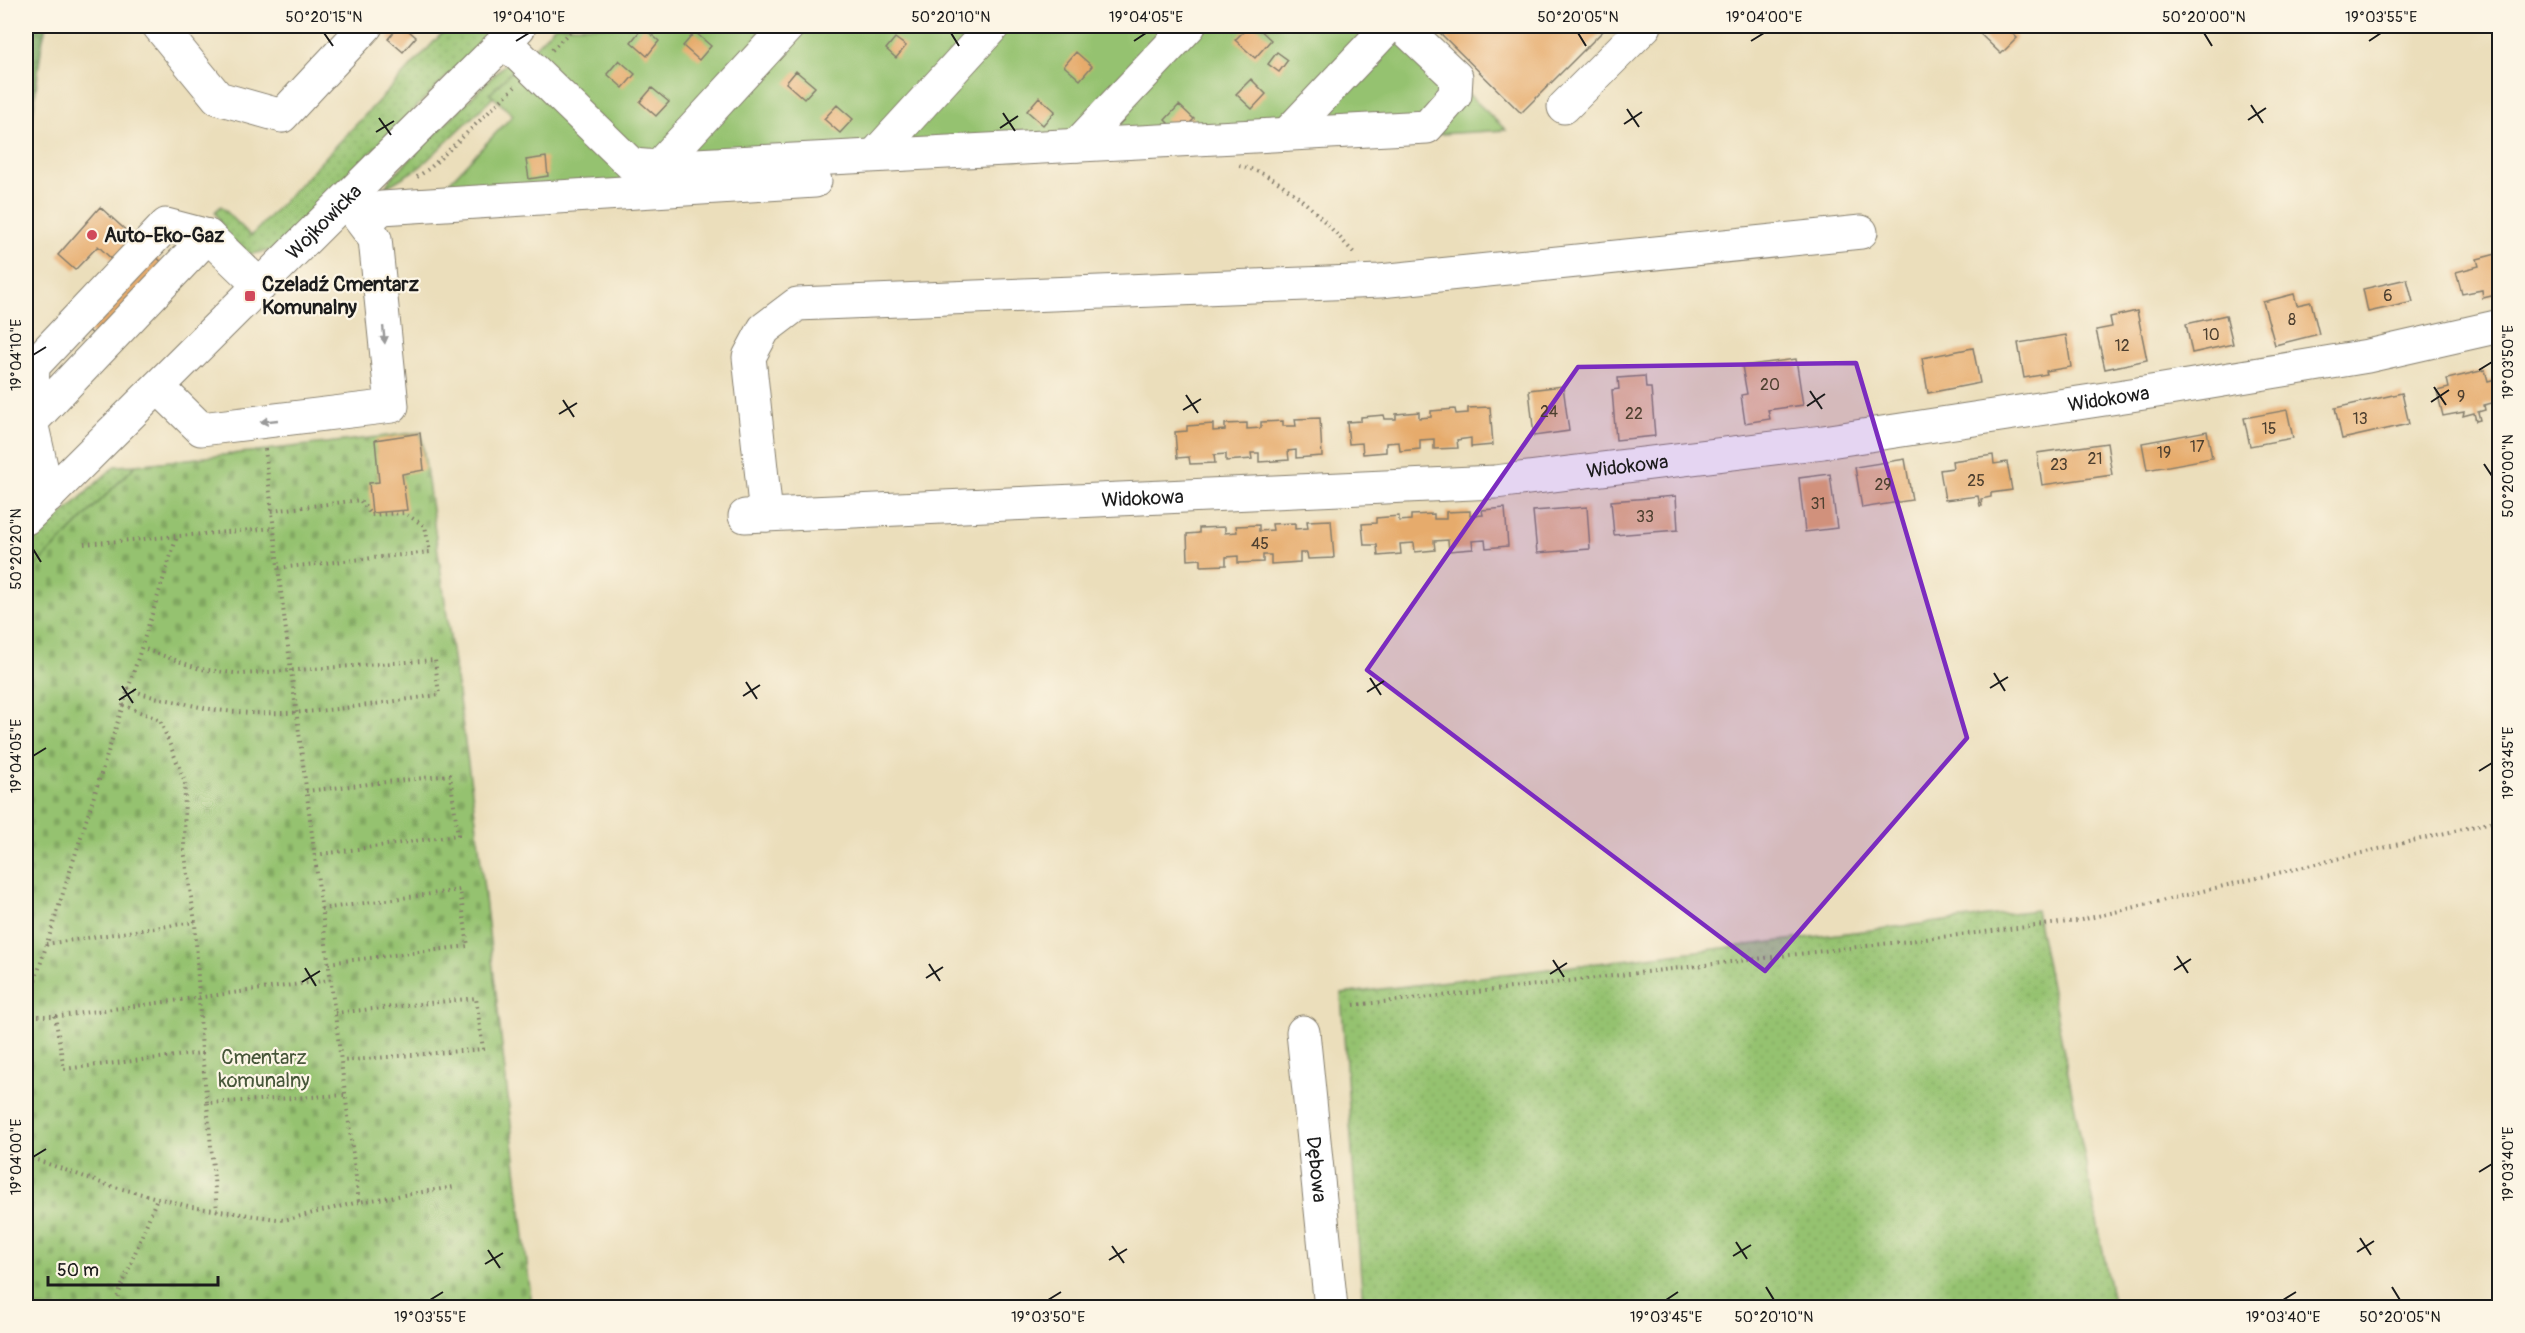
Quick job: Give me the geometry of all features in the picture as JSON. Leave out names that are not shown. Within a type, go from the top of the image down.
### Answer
[{"type":"street","points":[[159,26],[218,98],[282,116],[366,26]]},
{"type":"street","points":[[658,167],[788,26]]},
{"type":"street","points":[[875,155],[993,26]]},
{"type":"street","points":[[1077,145],[1189,26]]},
{"type":"street","points":[[1287,134],[1389,26]]},
{"type":"street","points":[[512,33],[532,70],[632,165],[658,167],[1427,127],[1455,95],[1456,77],[1402,26]]},
{"type":"street","points":[[1564,107],[1645,26]]},
{"type":"street","name":"Wojkowicka","points":[[37,508],[260,286],[357,214],[512,33]]},
{"type":"street","points":[[158,387],[201,429],[392,406],[375,239],[357,214],[382,208],[445,206],[1188,156]]},
{"type":"street","points":[[1380,281],[1861,232]]},
{"type":"street","points":[[37,508],[31,423],[208,236],[260,286]]},
{"type":"street","name":"Widokowa","points":[[1380,281],[797,304],[764,329],[749,357],[755,515],[1495,482],[1823,442],[2157,391],[2368,356],[2499,326]]},
{"type":"street","name":"Dębowa","points":[[1303,1032],[1331,1308]]},
{"type":"path","points":[[409,182],[430,168],[575,26]]},
{"type":"path","points":[[1234,165],[1256,169],[1308,204],[1380,281]]},
{"type":"path","points":[[262,421],[296,713],[359,1202]]},
{"type":"path","points":[[272,512],[360,500],[371,515],[404,513],[425,526],[430,552],[278,568]]},
{"type":"path","points":[[84,544],[274,528]]},
{"type":"path","points":[[26,1009],[177,536]]},
{"type":"path","points":[[128,688],[149,698],[227,712],[296,713],[439,694],[435,660],[242,674],[201,669],[142,648]]},
{"type":"path","points":[[123,705],[160,720],[185,782],[184,850],[195,922],[202,1053],[217,1211]]},
{"type":"path","points":[[306,791],[450,775],[458,835],[315,855]]},
{"type":"path","points":[[1354,1005],[1484,992],[2077,921],[2499,820]]},
{"type":"path","points":[[321,909],[460,890],[468,946],[328,963]]},
{"type":"path","points":[[46,944],[195,922]]},
{"type":"path","points":[[26,1016],[55,1016],[330,980]]},
{"type":"path","points":[[334,1013],[476,998],[478,1008],[483,1049],[341,1061]]},
{"type":"path","points":[[55,1016],[64,1069],[202,1053]]},
{"type":"path","points":[[207,1103],[345,1095]]},
{"type":"path","points":[[26,1156],[107,1185],[192,1207],[284,1220],[359,1202],[454,1187]]},
{"type":"path","points":[[113,1308],[157,1198]]},
{"type":"highlighted area","points":[[1856,363],[1967,738],[1765,971],[1367,670],[1578,367]]},
{"type":"green space","points":[[26,26],[46,26],[26,166]]},
{"type":"green space","points":[[449,26],[498,26],[273,250],[251,254],[227,236],[215,212],[221,206],[251,236]]},
{"type":"green space","points":[[555,26],[1397,26],[1506,130],[439,193],[513,115],[490,94]]},
{"type":"green space","points":[[507,62],[522,70],[420,167],[385,188],[390,179]]},
{"type":"green space","name":"Cmentarz komunalny","points":[[421,432],[476,820],[532,1307],[26,1308],[26,576],[136,465]]},
{"type":"green space","points":[[136,465],[26,576],[26,548],[115,466]]},
{"type":"green space","points":[[2036,910],[2114,1307],[1363,1307],[1341,994]]},
{"type":"building","points":[[399,26],[403,26],[416,37],[403,52],[388,39]]},
{"type":"building","points":[[1249,26],[1256,26],[1271,40],[1255,58],[1235,40]]},
{"type":"building","points":[[1433,26],[1608,26],[1521,113]]},
{"type":"building","points":[[1972,26],[2005,26],[2017,38],[2001,54]]},
{"type":"building","points":[[643,27],[659,41],[647,56],[631,42]]},
{"type":"building","points":[[695,32],[711,46],[699,60],[683,46]]},
{"type":"building","points":[[895,38],[906,46],[896,58],[886,49]]},
{"type":"building","points":[[1076,52],[1092,66],[1080,80],[1064,66]]},
{"type":"building","points":[[1277,52],[1288,60],[1279,72],[1268,64]]},
{"type":"building","points":[[619,60],[635,74],[623,88],[607,74]]},
{"type":"building","points":[[796,71],[815,87],[804,99],[786,83]]},
{"type":"building","points":[[1251,79],[1266,94],[1252,109],[1236,94]]},
{"type":"building","points":[[652,88],[669,102],[656,116],[640,102]]},
{"type":"building","points":[[1039,97],[1055,111],[1043,125],[1027,111]]},
{"type":"building","points":[[837,105],[853,119],[840,133],[824,119]]},
{"type":"building","points":[[1179,105],[1194,119],[1179,134],[1165,120]]},
{"type":"building","points":[[546,157],[548,176],[529,179],[526,160]]},
{"type":"building","name":"Auto-Eko-Gaz","points":[[100,207],[141,244],[120,267],[98,246],[75,270],[58,255]]},
{"type":"building","points":[[149,250],[170,270],[101,342],[81,323]]},
{"type":"building","points":[[2500,253],[2500,294],[2483,298],[2482,290],[2462,294],[2456,272],[2479,266],[2477,259]]},
{"type":"building","points":[[2407,279],[2413,302],[2368,312],[2363,289]]},
{"type":"building","points":[[2294,294],[2297,305],[2311,302],[2319,334],[2275,345],[2263,302]]},
{"type":"building","points":[[2137,311],[2147,360],[2105,369],[2096,330],[2112,327],[2110,317]]},
{"type":"building","points":[[2226,315],[2233,344],[2192,353],[2186,324]]},
{"type":"building","points":[[2066,335],[2071,367],[2046,371],[2047,374],[2024,378],[2018,343]]},
{"type":"building","points":[[1973,348],[1980,383],[1928,393],[1922,358]]},
{"type":"building","points":[[1796,359],[1803,405],[1768,410],[1770,419],[1745,423],[1741,395],[1747,394],[1742,366]]},
{"type":"building","points":[[2485,370],[2488,381],[2499,378],[2500,401],[2484,405],[2485,410],[2478,412],[2480,420],[2476,421],[2474,413],[2463,416],[2464,412],[2443,416],[2437,391],[2449,388],[2447,379]]},
{"type":"building","points":[[1645,376],[1646,388],[1651,388],[1655,436],[1616,440],[1612,390],[1619,389],[1618,378]]},
{"type":"building","points":[[1563,386],[1569,431],[1534,436],[1529,390]]},
{"type":"building","points":[[2402,393],[2409,424],[2342,439],[2335,408]]},
{"type":"building","points":[[1490,407],[1493,445],[1471,447],[1471,438],[1457,440],[1458,448],[1434,449],[1434,439],[1420,440],[1420,449],[1400,451],[1399,442],[1386,443],[1386,452],[1363,454],[1362,443],[1349,444],[1347,422],[1361,421],[1361,417],[1384,415],[1385,419],[1396,419],[1396,414],[1419,412],[1419,418],[1431,417],[1431,411],[1455,409],[1456,414],[1468,413],[1468,408]]},
{"type":"building","points":[[2287,410],[2293,438],[2250,446],[2244,418]]},
{"type":"building","points":[[1320,418],[1322,456],[1296,458],[1296,450],[1288,451],[1289,460],[1259,462],[1259,453],[1251,453],[1252,459],[1226,461],[1226,454],[1214,455],[1215,463],[1190,464],[1189,457],[1177,458],[1175,432],[1187,431],[1187,426],[1213,424],[1213,431],[1225,430],[1225,424],[1247,423],[1247,429],[1261,428],[1261,422],[1283,421],[1283,426],[1296,426],[1295,419]]},
{"type":"building","points":[[2207,431],[2212,458],[2147,470],[2142,443]]},
{"type":"building","points":[[420,433],[424,470],[402,474],[407,510],[372,513],[369,483],[379,482],[375,440]]},
{"type":"building","points":[[2107,443],[2112,475],[2042,485],[2037,453]]},
{"type":"building","points":[[1993,455],[1994,464],[2007,462],[2012,490],[1991,493],[1991,497],[1981,499],[1982,506],[1980,506],[1978,496],[1945,500],[1940,470],[1953,468],[1952,461]]},
{"type":"building","points":[[1905,459],[1912,500],[1862,508],[1855,467]]},
{"type":"building","points":[[1830,474],[1837,528],[1805,532],[1799,478]]},
{"type":"building","points":[[1676,496],[1678,530],[1614,535],[1611,501]]},
{"type":"building","points":[[1587,507],[1590,549],[1537,553],[1533,511]]},
{"type":"building","points":[[1505,508],[1508,546],[1486,548],[1485,540],[1472,541],[1473,549],[1449,551],[1448,540],[1434,541],[1435,550],[1415,552],[1414,543],[1400,544],[1401,554],[1378,556],[1377,545],[1364,545],[1362,524],[1376,523],[1376,518],[1399,516],[1399,521],[1411,520],[1411,515],[1434,514],[1434,519],[1446,519],[1446,512],[1470,511],[1470,516],[1483,515],[1482,510]]},
{"type":"building","points":[[1331,520],[1334,558],[1308,559],[1307,553],[1300,553],[1300,562],[1271,564],[1271,555],[1263,555],[1263,562],[1238,563],[1238,556],[1226,557],[1226,565],[1201,566],[1201,559],[1188,560],[1187,534],[1199,533],[1199,528],[1225,527],[1225,533],[1237,532],[1236,526],[1259,525],[1259,531],[1273,530],[1272,524],[1295,523],[1295,529],[1308,528],[1307,521]]},
{"type":"place","name":"Auto-Eko-Gaz","points":[[92,235]]},
{"type":"place","name":"Czeladź Cmentarz Komunalny","points":[[250,296]]}]
